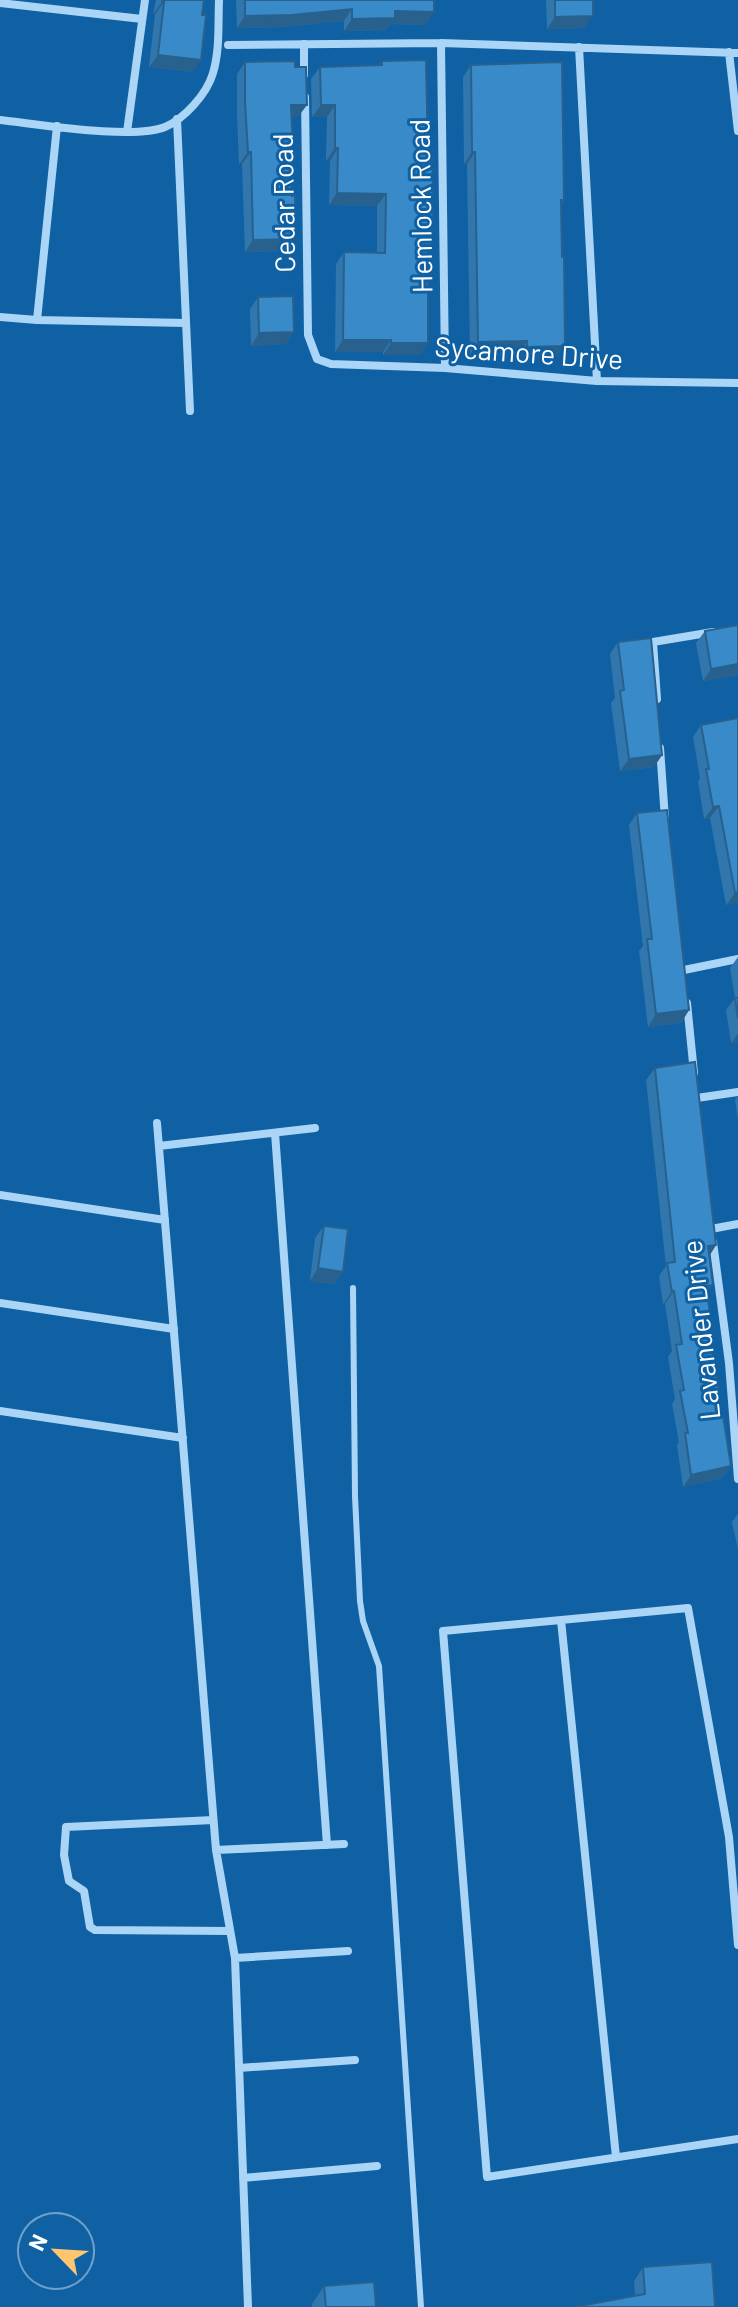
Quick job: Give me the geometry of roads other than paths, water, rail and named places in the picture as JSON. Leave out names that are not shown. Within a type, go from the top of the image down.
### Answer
[{"type":"street","points":[[127,132],[145,0]]},
{"type":"street","points":[[0,120],[127,132],[167,126],[204,92],[213,75],[219,0]]},
{"type":"street","points":[[0,3],[142,19]]},
{"type":"street","points":[[228,45],[441,43],[733,53],[738,131]]},
{"type":"street","name":"Hemlock Road","points":[[441,43],[445,368]]},
{"type":"street","name":"Cedar Road","points":[[304,44],[308,335],[317,359]]},
{"type":"street","points":[[579,47],[597,381]]},
{"type":"street","points":[[177,119],[190,411]]},
{"type":"street","points":[[37,320],[57,126]]},
{"type":"street","points":[[0,317],[186,323]]},
{"type":"street","name":"Sycamore Drive","points":[[317,359],[331,364],[445,368],[597,381],[738,383]]},
{"type":"street","points":[[657,705],[653,642],[724,631]]},
{"type":"street","points":[[659,737],[667,832]]},
{"type":"street","points":[[682,955],[685,984]]},
{"type":"street","points":[[684,970],[738,959]]},
{"type":"street","points":[[687,998],[699,1113]]},
{"type":"street","points":[[697,1098],[738,1092]]},
{"type":"street","points":[[157,1123],[213,1820],[235,1958],[248,2307]]},
{"type":"street","points":[[159,1146],[315,1128]]},
{"type":"street","points":[[275,1133],[327,1845]]},
{"type":"street","points":[[0,1195],[165,1220]]},
{"type":"street","name":"Lavander Drive","points":[[710,1214],[734,1363],[738,1479]]},
{"type":"street","points":[[711,1229],[738,1224]]},
{"type":"street","points":[[0,1303],[174,1329]]},
{"type":"street","points":[[0,1411],[183,1438]]},
{"type":"street","points":[[738,1945],[729,1837],[688,1608],[443,1631],[487,2177],[738,2139]]},
{"type":"street","points":[[561,1620],[616,2157]]},
{"type":"street","points":[[213,1820],[66,1827],[64,1855],[69,1881],[84,1891],[90,1927],[95,1930],[230,1931]]},
{"type":"street","points":[[216,1850],[344,1844]]},
{"type":"street","points":[[235,1958],[348,1951]]},
{"type":"street","points":[[239,2068],[355,2060]]},
{"type":"street","points":[[243,2178],[377,2166]]},
{"type":"lane","points":[[353,1288],[355,1496],[360,1601],[363,1621],[379,1666],[421,2307]]}]
